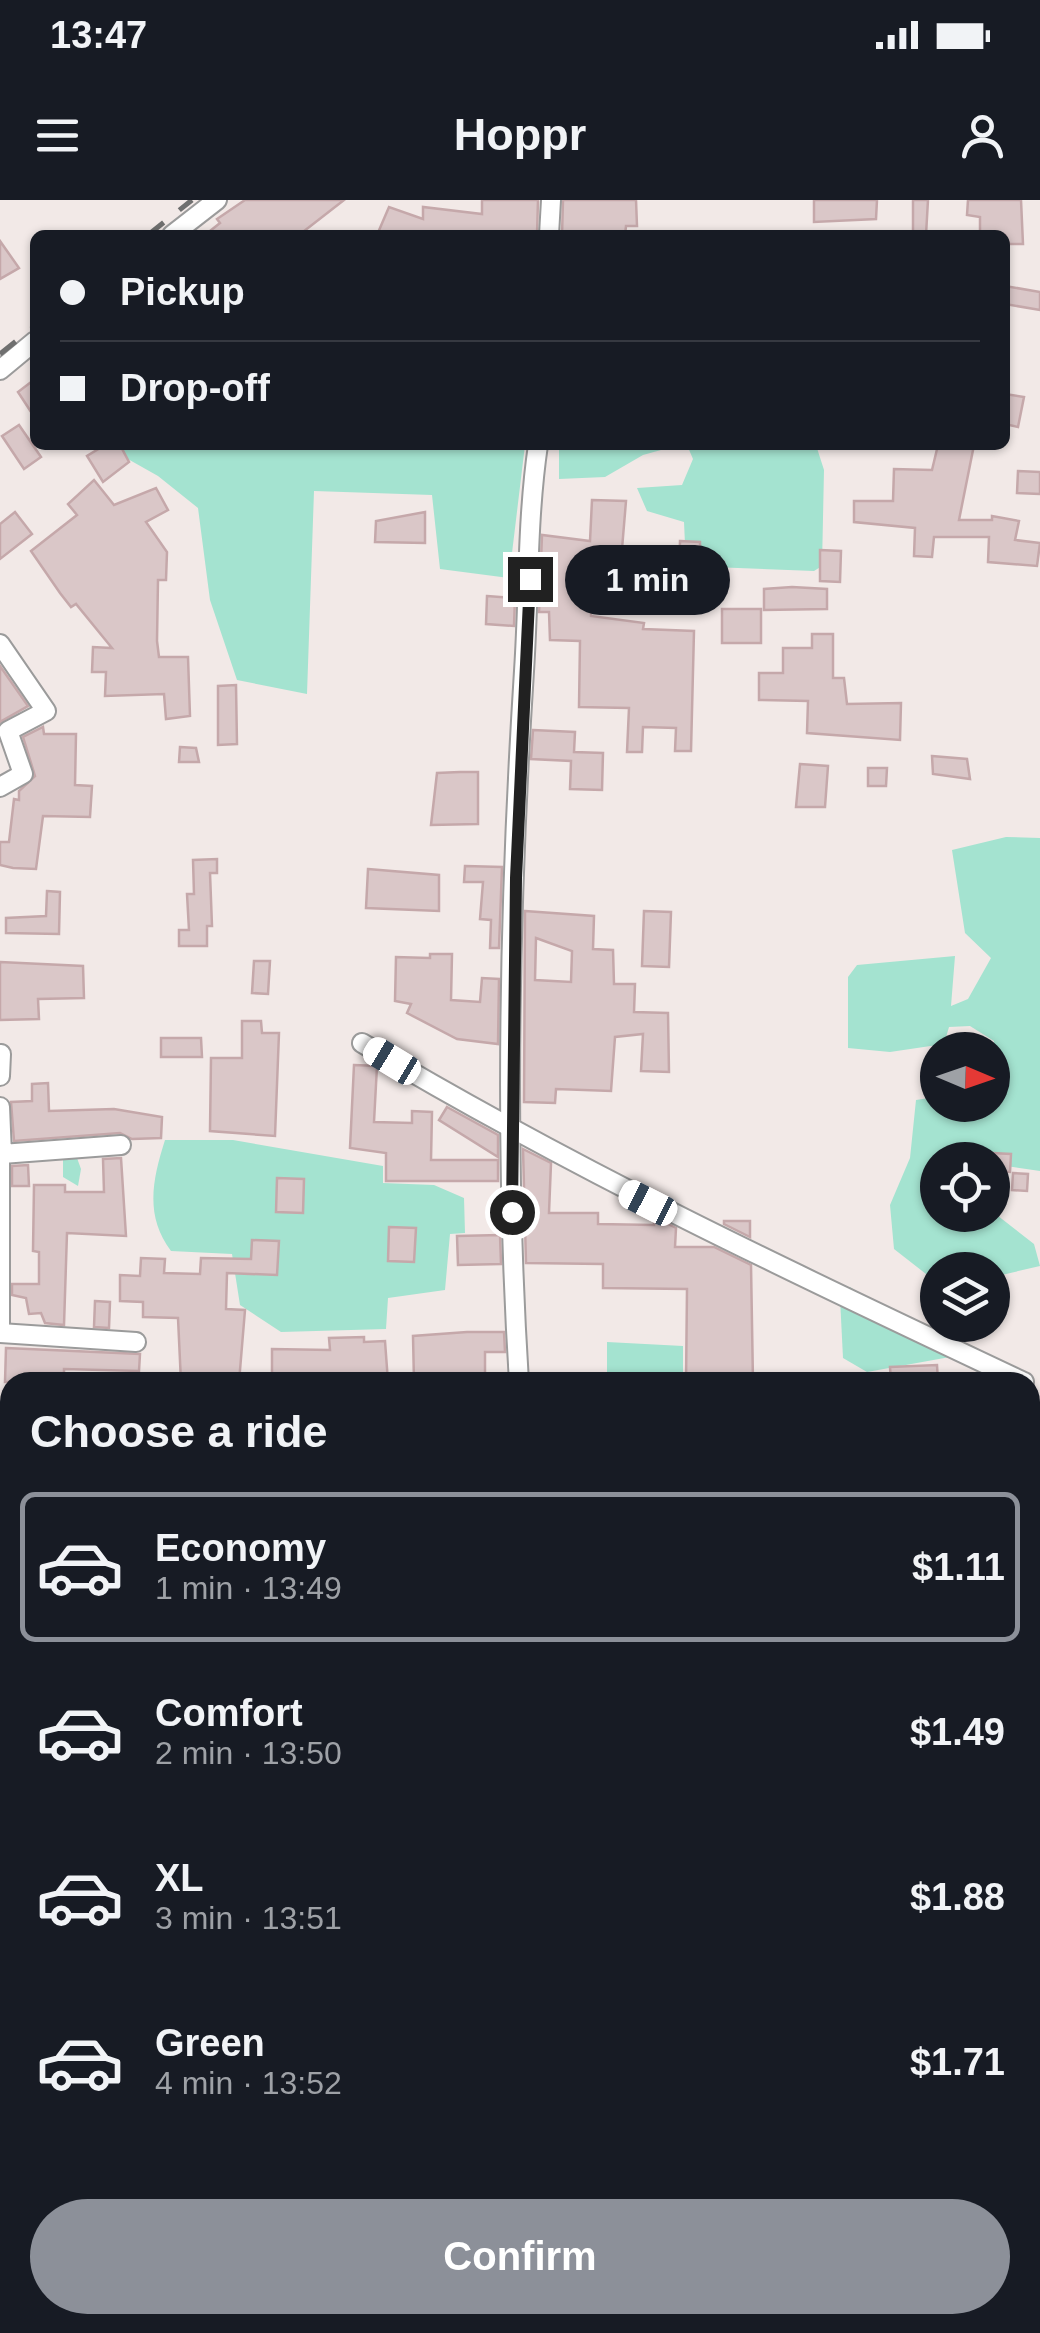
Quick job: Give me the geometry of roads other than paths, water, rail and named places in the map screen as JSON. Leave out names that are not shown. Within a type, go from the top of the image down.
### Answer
[{"type":"street","points":[[178,230],[216,200]]},
{"type":"street","points":[[549,230],[552,200]]},
{"type":"street","points":[[0,370],[30,345]]},
{"type":"street","points":[[518,1372],[513,1291],[512,1132],[519,760],[538,450]]},
{"type":"street","points":[[0,644],[46,711],[8,731],[23,774],[0,787]]},
{"type":"street","points":[[362,1043],[512,1132],[717,1238],[1002,1372]]},
{"type":"street","points":[[0,1076],[1,1054]]},
{"type":"street","points":[[0,1108],[0,1333],[136,1342]]},
{"type":"street","points":[[1,1154],[121,1145]]},
{"type":"railway","points":[[154,230],[192,200]]},
{"type":"railway","points":[[0,354],[30,330]]}]
